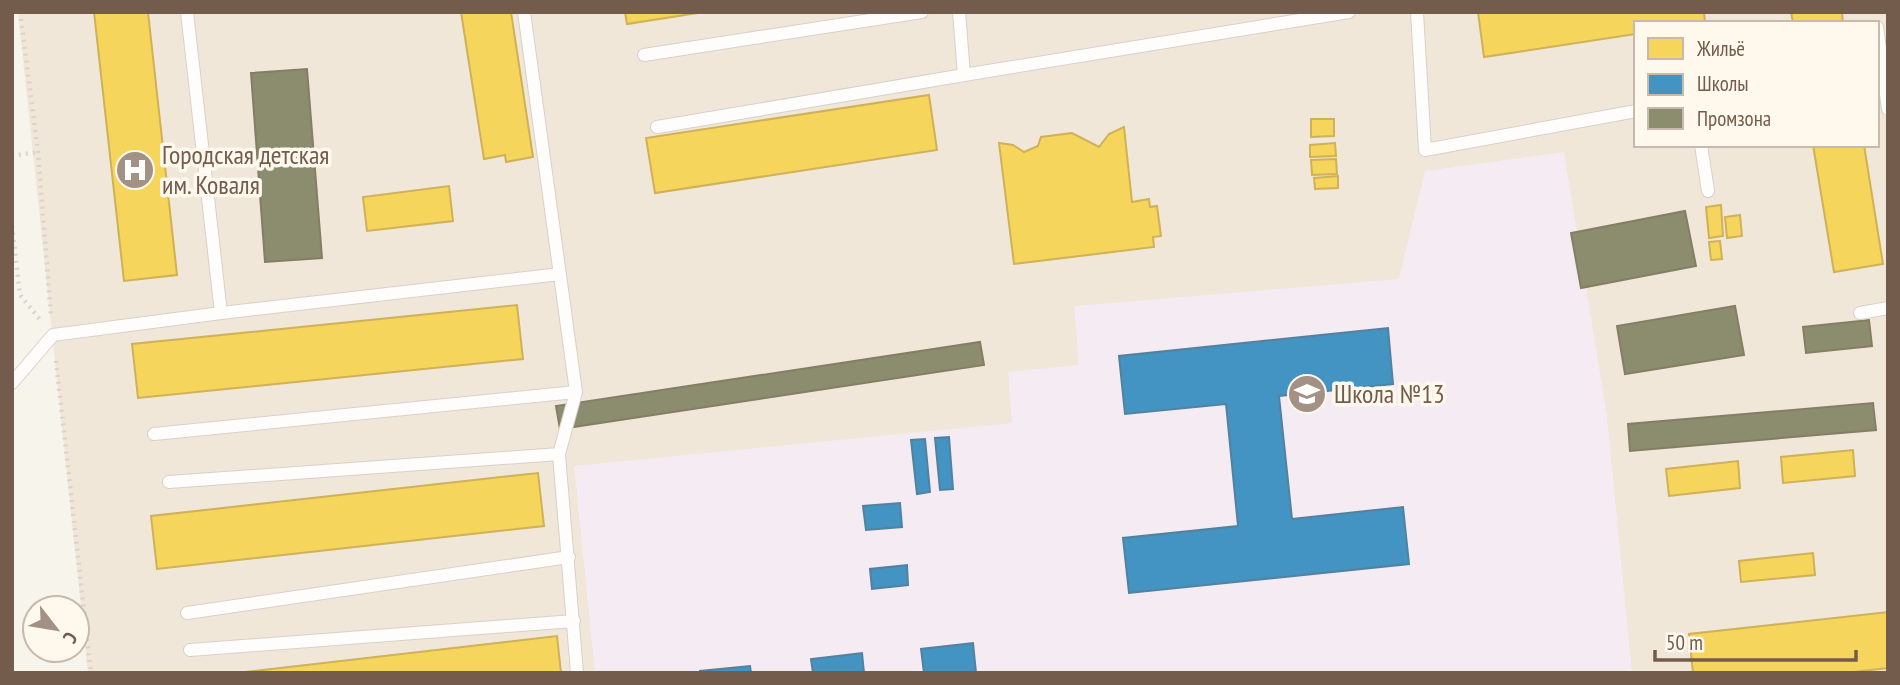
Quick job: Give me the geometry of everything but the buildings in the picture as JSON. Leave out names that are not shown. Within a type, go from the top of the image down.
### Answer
[{"type":"lane","points":[[187,12],[221,313]]},
{"type":"lane","points":[[524,12],[576,392],[559,454],[577,673]]},
{"type":"lane","points":[[644,55],[922,12]]},
{"type":"lane","points":[[959,12],[964,75]]},
{"type":"lane","points":[[657,127],[1349,12]]},
{"type":"lane","points":[[1417,12],[1425,150],[1634,111]]},
{"type":"lane","points":[[1879,40],[1888,109]]},
{"type":"lane","points":[[1700,147],[1708,191]]},
{"type":"lane","points":[[12,383],[53,335],[560,274]]},
{"type":"lane","points":[[1860,313],[1888,308]]},
{"type":"lane","points":[[155,434],[576,392]]},
{"type":"lane","points":[[169,482],[559,454]]},
{"type":"lane","points":[[187,613],[569,557]]},
{"type":"lane","points":[[190,650],[574,621]]},
{"type":"path","points":[[20,12],[38,152],[53,335],[91,673]]},
{"type":"path","points":[[12,156],[38,152]]},
{"type":"path","points":[[12,226],[20,295],[53,335]]},
{"type":"shaded area","points":[[18,12],[1888,12],[1888,673],[88,673],[87,664],[91,664],[91,594],[80,594]]},
{"type":"shaded area","name":"Школа №13","points":[[1564,152],[1607,416],[1632,673],[595,673],[574,466],[1012,423],[1008,372],[1079,365],[1074,306],[1399,279],[1425,171]]},
{"type":"place","name":"Городская детская им. Коваля","points":[[135,170]]},
{"type":"place","name":"Школа №13","points":[[1307,394]]}]
